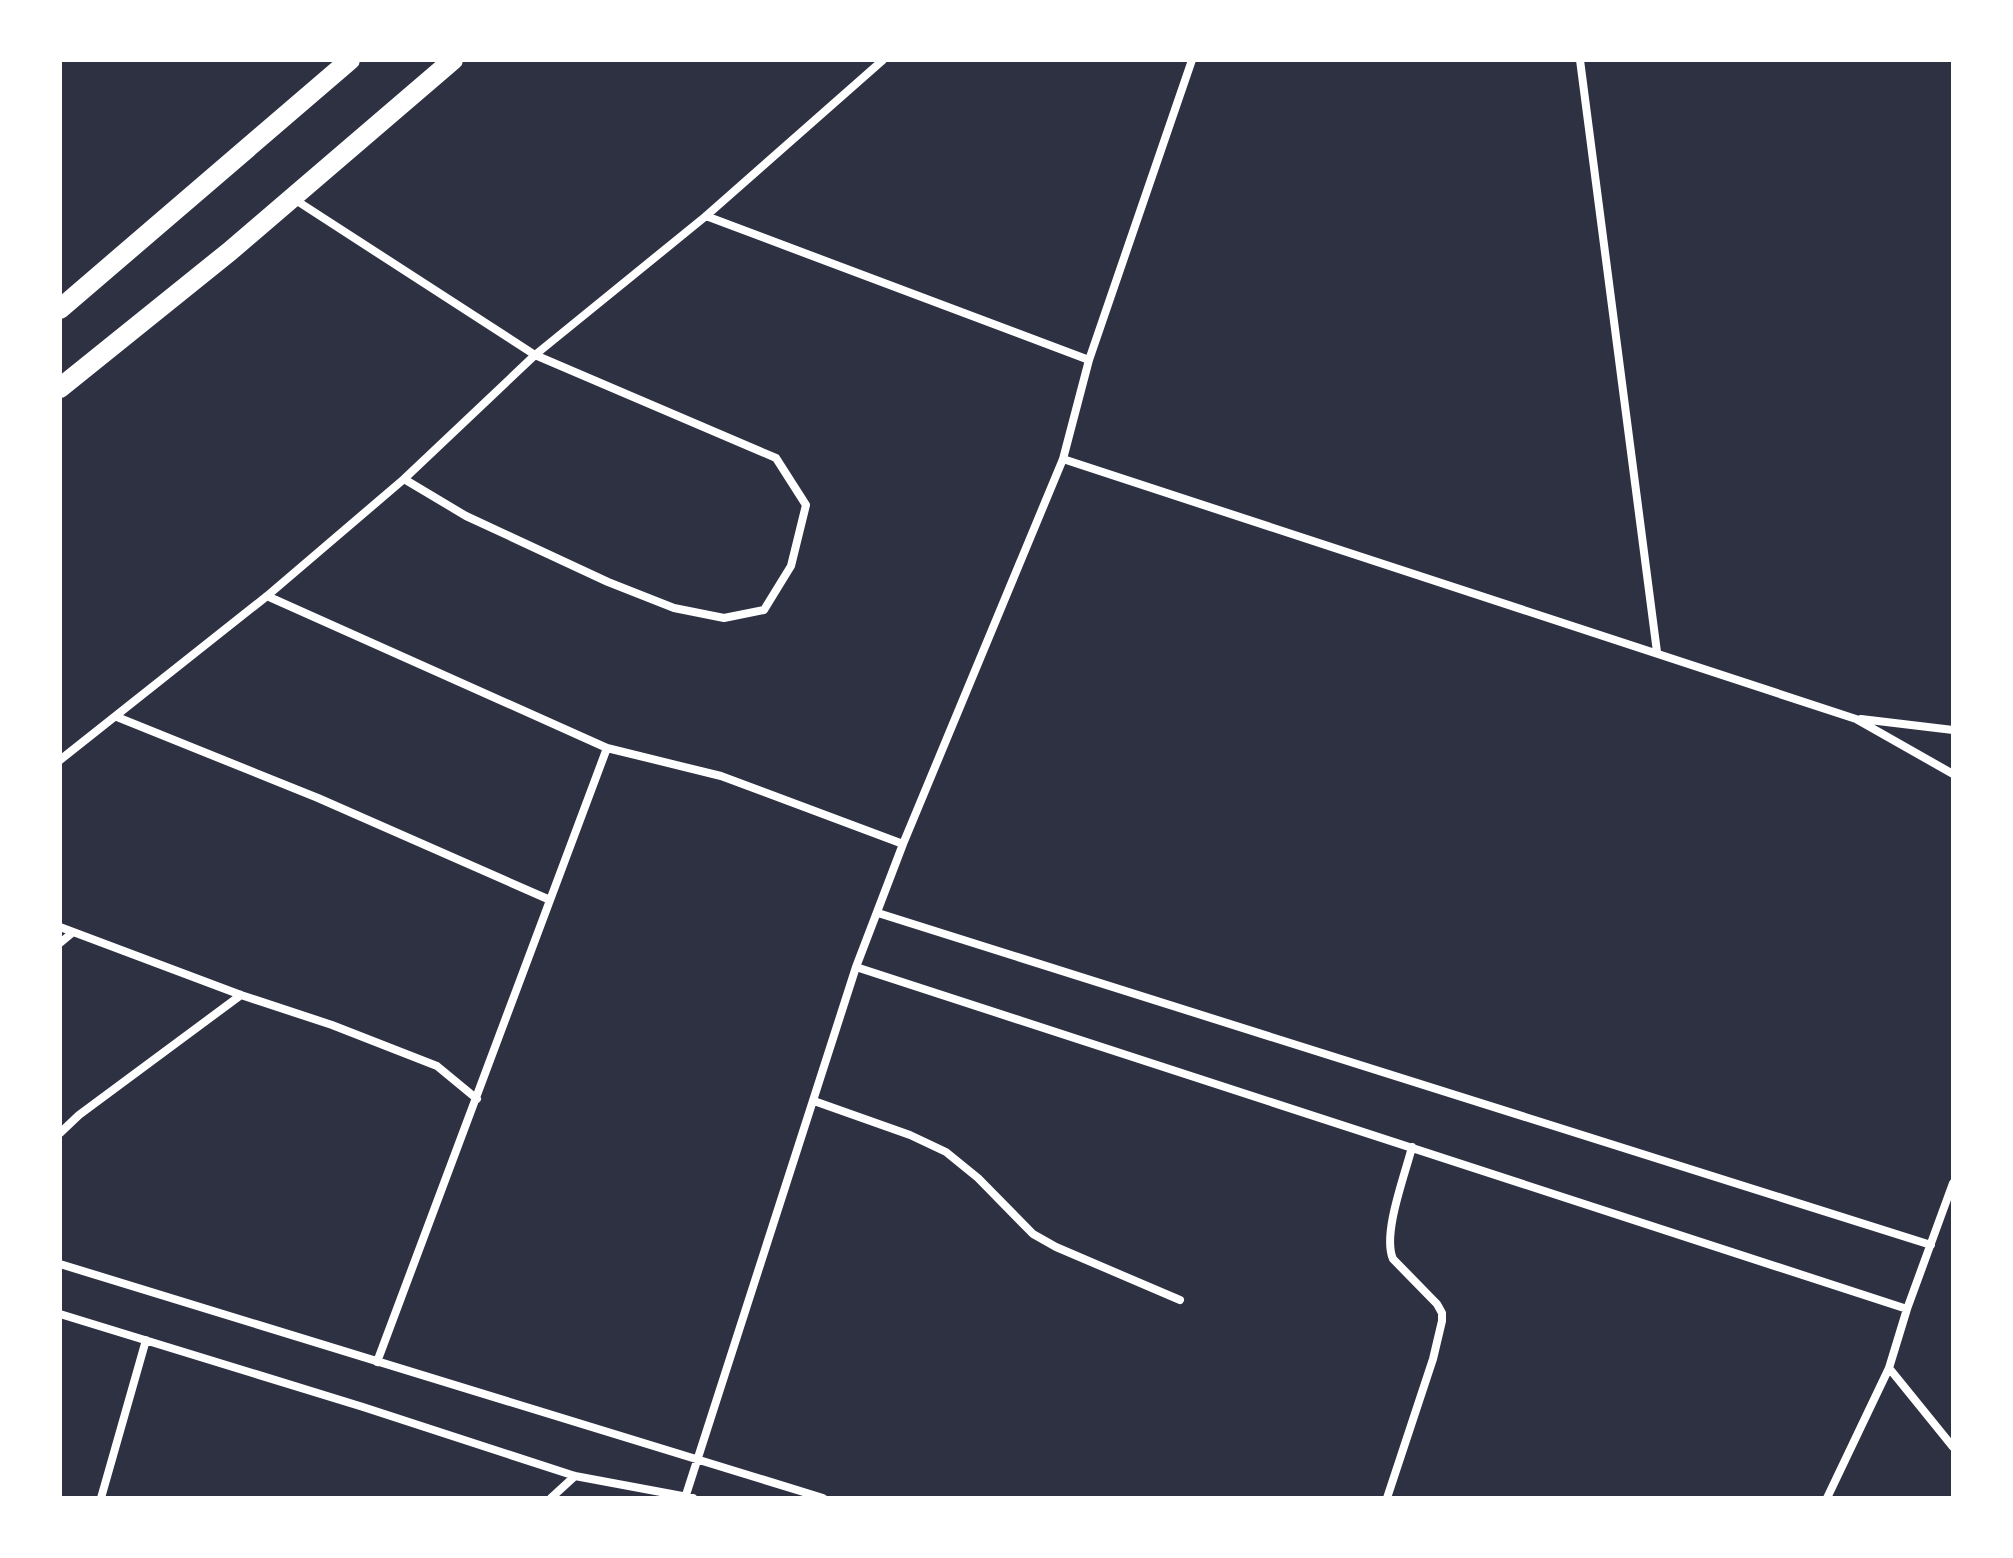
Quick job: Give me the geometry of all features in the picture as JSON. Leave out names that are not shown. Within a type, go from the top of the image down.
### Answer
[{"type":"main road","points":[[60,309],[350,60]]},
{"type":"main road","points":[[60,388],[229,252],[453,60]]},
{"type":"street","points":[[60,760],[267,596],[404,479],[535,355],[706,216],[883,60]]},
{"type":"street","points":[[60,1314],[575,1476],[687,1497],[856,967],[903,844],[1063,459],[1089,360],[1192,60]]},
{"type":"street","points":[[1580,60],[1657,652]]},
{"type":"street","points":[[293,198],[535,355],[776,458],[806,505],[791,566],[764,610],[724,618],[674,608],[608,582],[466,516],[404,479]]},
{"type":"street","points":[[706,216],[1089,360]]},
{"type":"street","points":[[1063,459],[1856,719],[1953,774]]},
{"type":"street","points":[[267,596],[607,748],[721,776],[903,844]]},
{"type":"street","points":[[117,717],[318,798],[550,900]]},
{"type":"street","points":[[1856,719],[1953,730]]},
{"type":"street","points":[[377,1362],[607,748]]},
{"type":"street","points":[[878,913],[1931,1245]]},
{"type":"street","points":[[60,927],[437,1066],[477,1099]]},
{"type":"street","points":[[60,943],[72,933]]},
{"type":"street","points":[[856,967],[1907,1309]]},
{"type":"street","points":[[60,1133],[79,1115],[241,995]]},
{"type":"street","points":[[814,1101],[910,1135],[946,1152],[978,1178],[1033,1234],[1056,1247],[1180,1300]]},
{"type":"street","points":[[1387,1498],[1433,1359],[1442,1321],[1437,1304],[1390,1253],[1391,1229],[1412,1147]]},
{"type":"street","points":[[1827,1498],[1889,1368],[1953,1183]]},
{"type":"street","points":[[60,1264],[823,1498]]},
{"type":"street","points":[[101,1498],[146,1340]]},
{"type":"street","points":[[1889,1368],[1953,1447]]},
{"type":"street","points":[[551,1498],[575,1476]]}]
